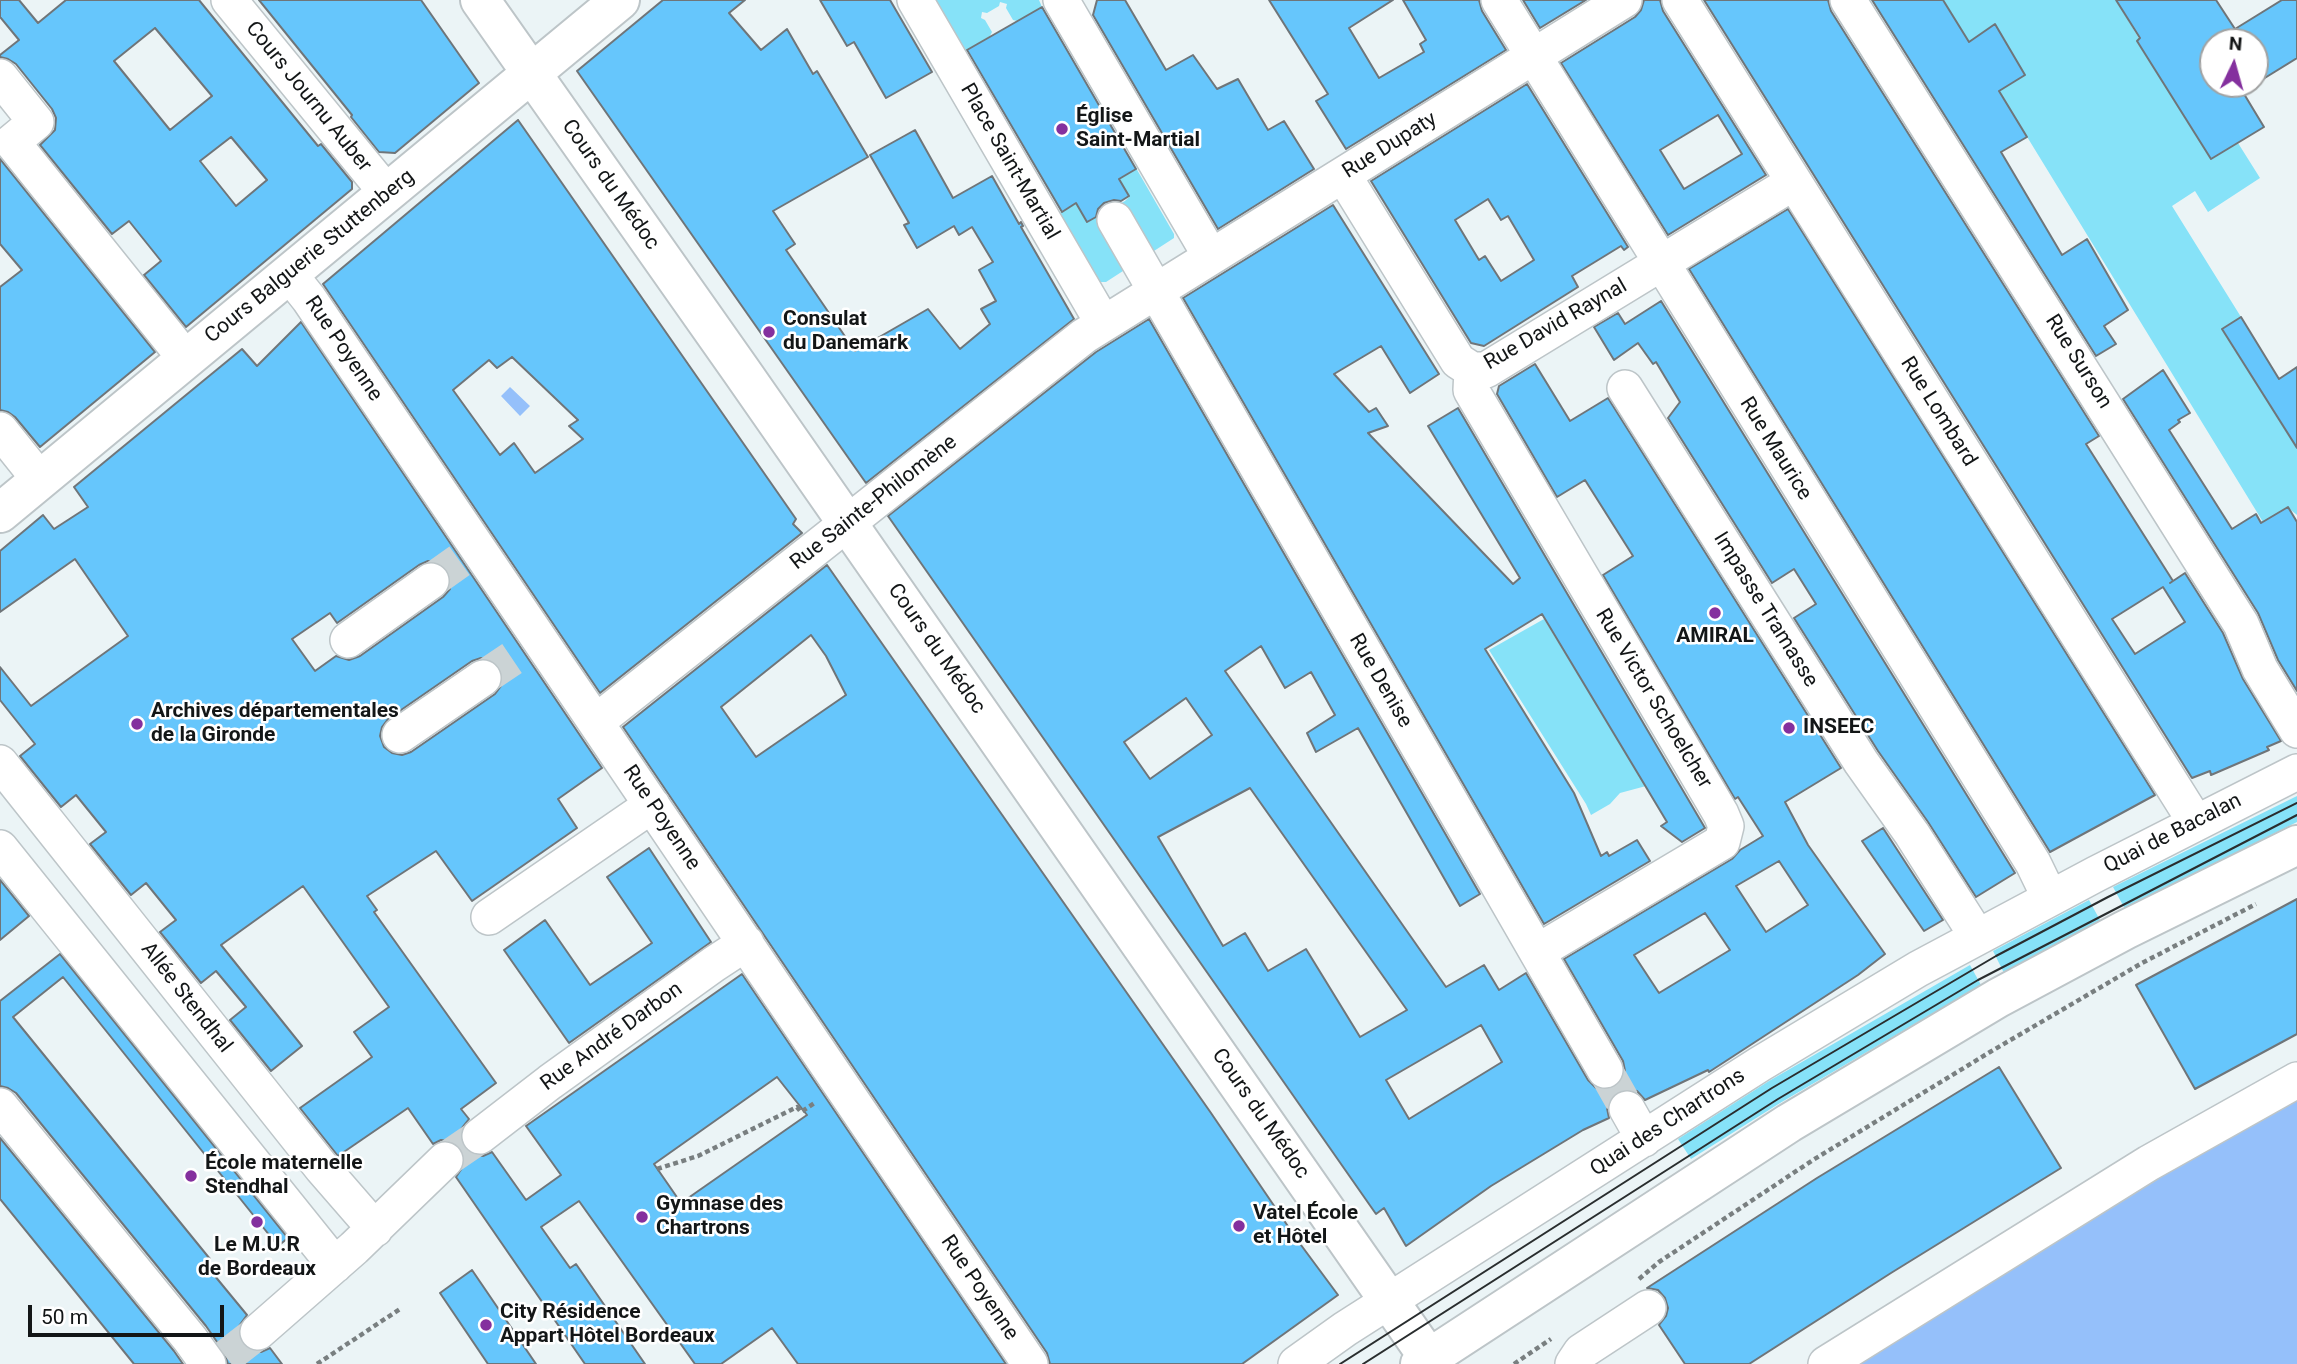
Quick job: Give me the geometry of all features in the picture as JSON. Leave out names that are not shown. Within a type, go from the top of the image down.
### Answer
[{"type":"main road","name":"Cours du Médoc","points":[[480,0],[1390,1300],[1427,1362]]},
{"type":"main road","name":"Cours Balguerie Stuttenberg","points":[[0,513],[620,0]]},
{"type":"main road","points":[[1468,1364],[2076,968],[2297,845]]},
{"type":"main road","points":[[1427,1362],[1789,1123],[1997,998],[2076,968],[2297,863]]},
{"type":"street","name":"Cours Journu Auber","points":[[229,0],[387,193]]},
{"type":"street","name":"Place Saint-Martial","points":[[915,0],[1102,323]]},
{"type":"street","points":[[1061,0],[1211,257]]},
{"type":"street","name":"Rue Maurice","points":[[1499,0],[2033,863],[2050,898]]},
{"type":"street","name":"Rue Dupaty","points":[[1155,291],[1624,0]]},
{"type":"street","name":"Rue Lombard","points":[[1680,0],[2196,824]]},
{"type":"street","name":"Rue Surson","points":[[1848,0],[2241,624],[2260,669],[2297,730]]},
{"type":"street","points":[[0,77],[36,122],[12,142],[186,359]]},
{"type":"street","name":"Rue David Raynal","points":[[1343,175],[1458,361],[1472,370],[1486,370],[1794,182]]},
{"type":"street","name":"Rue Denise","points":[[1115,220],[1605,1070]]},
{"type":"street","name":"Rue Poyenne","points":[[289,274],[309,299],[535,643],[596,722],[1030,1364]]},
{"type":"street","name":"Rue Sainte-Philomène","points":[[596,722],[1102,323],[1155,291]]},
{"type":"street","name":"Rue Victor Schoelcher","points":[[1472,370],[1471,390],[1721,814],[1726,827],[1722,842],[1537,952]]},
{"type":"street","name":"Impasse Tramasse","points":[[1625,388],[1861,762],[1912,834],[1977,936]]},
{"type":"street","points":[[0,430],[40,480]]},
{"type":"street","points":[[348,640],[431,581]]},
{"type":"street","points":[[400,735],[483,678]]},
{"type":"street","name":"Allée Stendhal","points":[[0,764],[326,1173],[375,1229]]},
{"type":"street","name":"Quai de Bacalan","points":[[2050,898],[2297,772]]},
{"type":"street","points":[[489,917],[652,805]]},
{"type":"street","points":[[0,848],[335,1265]]},
{"type":"street","name":"Quai des Chartrons","points":[[1296,1364],[1390,1300],[1760,1064],[1977,936],[2050,898]]},
{"type":"street","name":"Rue André Darbon","points":[[480,1136],[550,1082],[746,943]]},
{"type":"street","points":[[1826,1364],[2144,1154],[2297,1080]]},
{"type":"street","points":[[0,1106],[190,1339],[217,1362]]},
{"type":"street","points":[[1627,1109],[1644,1139]]},
{"type":"street","points":[[258,1332],[375,1229],[445,1160]]},
{"type":"street","points":[[1573,1364],[1581,1352],[1641,1296]]},
{"type":"path","points":[[1641,1296],[1659,1262],[1813,1160],[2128,972],[2261,901]]},
{"type":"path","points":[[657,1169],[698,1156],[797,1107],[801,1112],[843,1085]]},
{"type":"path","points":[[317,1364],[400,1309]]},
{"type":"shaded area","points":[[936,0],[1039,0],[1042,7],[1017,21],[1013,20],[1006,8],[1007,4],[1000,2],[999,6],[987,13],[982,12],[981,18],[992,32],[966,51]]},
{"type":"shaded area","points":[[1943,0],[2116,0],[2211,159],[2238,143],[2260,178],[2208,212],[2195,191],[2172,206],[2241,317],[2223,329],[2297,448],[2297,515],[2287,507],[2263,522],[1999,91],[1994,25],[1969,42]]},
{"type":"shaded area","points":[[1136,168],[1174,238],[1106,282],[1100,282],[1059,213],[1077,203],[1087,222],[1125,201],[1129,197],[1117,179]]},
{"type":"shaded area","points":[[510,387],[530,406],[520,416],[501,396]]},
{"type":"shaded area","points":[[1544,619],[1646,786],[1620,793],[1610,804],[1591,815],[1489,650]]},
{"type":"shaded area","points":[[2297,796],[2297,822],[2125,909],[2113,887]]},
{"type":"shaded area","points":[[2089,900],[2101,922],[2004,973],[1993,951]]},
{"type":"shaded area","points":[[1970,965],[1981,985],[1780,1103],[1691,1159],[1678,1139],[1769,1081]]},
{"type":"shaded area","points":[[2297,1101],[2297,1364],[1860,1364],[2156,1179]]},
{"type":"building","points":[[0,0],[19,0],[38,23],[66,0],[199,0],[318,146],[321,144],[352,182],[352,189],[186,327],[144,275],[161,261],[129,221],[112,234],[40,145],[55,130],[56,118],[52,109],[16,64],[0,57],[19,40],[0,17]],"holes":[[[155,28],[212,96],[170,130],[114,61]],[[231,137],[267,180],[236,206],[200,161]]]},
{"type":"building","points":[[259,0],[421,0],[479,83],[395,153],[379,152]]},
{"type":"building","points":[[663,0],[745,0],[729,13],[761,50],[787,29],[813,74],[817,71],[868,157],[773,211],[795,244],[786,250],[855,351],[928,309],[960,349],[990,324],[981,309],[996,301],[979,270],[993,262],[972,227],[959,235],[954,226],[917,248],[904,225],[909,223],[870,155],[915,130],[953,198],[992,176],[1019,224],[1021,222],[1021,227],[1074,319],[866,483],[577,71]]},
{"type":"building","points":[[820,0],[890,0],[932,72],[886,98],[854,42],[847,46]]},
{"type":"building","points":[[1097,0],[1125,0],[1166,70],[1193,55],[1217,89],[1238,79],[1268,130],[1284,121],[1314,169],[1218,229],[1093,15]]},
{"type":"building","points":[[1269,0],[1393,0],[1349,28],[1379,78],[1424,52],[1420,44],[1426,40],[1403,0],[1479,0],[1482,11],[1506,50],[1346,149],[1316,101],[1328,94]]},
{"type":"building","points":[[1523,0],[1586,0],[1540,28]]},
{"type":"building","points":[[1644,0],[1660,0],[1663,11],[1766,175],[1668,235],[1561,63],[1635,17]],"holes":[[[1718,115],[1742,154],[1684,189],[1660,150]]]},
{"type":"building","points":[[1704,0],[1828,0],[1831,11],[2099,436],[2086,444],[2173,581],[2185,573],[2223,633],[2243,679],[2281,741],[2267,747],[2269,750],[2211,775],[2210,771],[2192,778]],"holes":[[[2163,587],[2185,622],[2135,654],[2112,619]]]},
{"type":"building","points":[[1872,0],[1943,0],[1969,42],[1995,24],[2025,75],[1999,91],[2027,137],[2001,152],[2062,255],[2087,239],[2128,310],[2104,326],[2116,344],[2096,356]]},
{"type":"building","points":[[2116,0],[2216,0],[2234,28],[2199,28],[2199,98],[2246,98],[2264,127],[2211,159],[2137,41],[2140,38]]},
{"type":"building","points":[[2282,0],[2297,0],[2297,58],[2269,75],[2269,28],[2237,28]]},
{"type":"building","name":"Église Saint-Martial","points":[[1042,7],[1136,169],[1119,179],[1129,196],[1121,201],[1104,203],[1098,209],[1096,217],[1087,222],[1076,203],[1062,212],[967,50]]},
{"type":"building","points":[[1527,84],[1628,247],[1624,250],[1621,246],[1572,276],[1578,287],[1484,346],[1471,343],[1371,181]],"holes":[[[1488,199],[1501,220],[1508,216],[1534,260],[1501,281],[1485,256],[1479,260],[1455,220]]]},
{"type":"building","points":[[518,120],[796,519],[793,524],[802,533],[600,693],[323,284]],"holes":[[[512,357],[578,420],[569,426],[583,439],[535,473],[514,443],[500,455],[453,390],[489,360],[497,368]]]},
{"type":"building","points":[[0,159],[155,352],[40,447],[15,417],[0,410],[0,287],[22,270],[0,244]]},
{"type":"building","points":[[1333,205],[1439,374],[1410,393],[1381,346],[1334,374],[1369,412],[1376,408],[1388,426],[1368,433],[1513,584],[1520,578],[1428,426],[1458,408],[1705,828],[1682,842],[1661,826],[1667,822],[1542,614],[1485,649],[1574,793],[1601,856],[1607,852],[1609,856],[1637,840],[1650,861],[1544,924],[1183,298]]},
{"type":"building","points":[[1788,209],[2155,795],[2050,852],[1689,269]]},
{"type":"building","points":[[1661,301],[2015,873],[1976,897],[1878,751],[1794,618],[1816,604],[1794,569],[1772,583],[1668,418],[1680,402],[1656,362],[1653,364],[1638,343],[1614,360],[1594,327],[1618,313],[1625,324]]},
{"type":"building","points":[[2241,317],[2279,379],[2297,367],[2297,448],[2222,329]]},
{"type":"building","points":[[1149,319],[1480,894],[1460,906],[1358,728],[1316,752],[1307,733],[1335,715],[1311,672],[1285,688],[1261,646],[1225,671],[1446,987],[1484,965],[1499,990],[1526,973],[1588,1080],[1596,1088],[1614,1088],[1623,1079],[1623,1061],[1564,959],[1732,859],[1740,850],[1763,836],[1738,797],[1735,799],[1603,575],[1633,556],[1585,480],[1557,497],[1497,394],[1499,386],[1535,364],[1570,421],[1608,398],[1841,768],[1785,802],[1808,845],[1885,954],[1858,975],[1709,1072],[1708,1070],[1645,1100],[1637,1091],[1626,1089],[1617,1092],[1609,1099],[1609,1118],[1583,1130],[1491,1186],[1406,1246],[1384,1208],[1376,1214],[888,516],[1096,352]],"holes":[[[1186,698],[1212,735],[1150,779],[1124,742]],[[1250,788],[1407,1010],[1360,1037],[1306,949],[1268,971],[1245,933],[1223,946],[1158,837]],[[1779,861],[1808,905],[1766,932],[1736,886]],[[1705,913],[1730,950],[1659,993],[1634,955]],[[1481,1025],[1502,1062],[1409,1119],[1386,1080]]]},
{"type":"building","points":[[301,322],[602,768],[558,799],[577,828],[472,901],[436,851],[367,896],[377,910],[374,912],[496,1083],[461,1109],[469,1119],[461,1129],[460,1139],[464,1148],[473,1155],[483,1156],[492,1152],[526,1200],[561,1175],[526,1126],[742,974],[1006,1364],[798,1364],[772,1328],[721,1364],[695,1364],[579,1201],[541,1227],[570,1268],[576,1264],[645,1364],[585,1364],[456,1177],[464,1165],[464,1154],[459,1146],[441,1140],[433,1144],[408,1108],[338,1156],[300,1108],[372,1057],[354,1032],[389,1007],[303,886],[221,945],[302,1046],[271,1071],[230,1020],[246,1007],[216,971],[201,983],[160,932],[176,920],[146,883],[131,895],[90,844],[106,832],[76,795],[61,807],[20,756],[35,744],[0,700],[0,667],[31,706],[128,636],[75,559],[0,612],[0,551],[43,515],[54,529],[88,507],[74,487],[242,349],[257,366]],"holes":[[[428,561],[440,563],[448,570],[450,589],[443,597],[360,656],[349,660],[336,656],[315,671],[292,639],[330,613],[337,623]],[[481,658],[492,660],[500,667],[503,676],[501,686],[495,694],[411,752],[402,755],[392,753],[384,747],[380,736],[388,719],[472,661]],[[777,1077],[807,1115],[681,1203],[654,1164]]]},
{"type":"building","points":[[2163,370],[2190,413],[2178,420],[2180,422],[2169,430],[2232,529],[2256,514],[2261,523],[2288,507],[2297,522],[2297,691],[2278,660],[2258,613],[2123,399]]},
{"type":"building","points":[[827,565],[1338,1295],[1242,1364],[1050,1364],[1047,1353],[623,727]],"holes":[[[811,635],[826,656],[846,695],[756,757],[721,707]]]},
{"type":"building","points":[[1883,828],[1943,920],[1924,931],[1862,841]]},
{"type":"building","points":[[649,848],[711,942],[569,1043],[504,950],[545,920],[590,985],[652,943],[607,877]]},
{"type":"building","points":[[0,880],[29,916],[0,940]]},
{"type":"building","points":[[2297,899],[2297,1034],[2195,1089],[2136,985]]},
{"type":"building","points":[[60,954],[288,1238],[278,1246],[63,977],[13,1017],[210,1259],[205,1264],[247,1315],[239,1326],[238,1337],[242,1345],[252,1351],[261,1352],[270,1348],[282,1364],[228,1364],[224,1352],[206,1326],[16,1093],[0,1086],[0,1001]]},
{"type":"building","points":[[1999,1067],[2061,1168],[1749,1364],[1685,1364],[1659,1325],[1668,1308],[1665,1298],[1658,1290],[1647,1288],[1817,1178]]},
{"type":"building","points":[[0,1138],[183,1364],[134,1364],[0,1199]]},
{"type":"building","points":[[472,1270],[536,1364],[488,1364],[440,1293]]},
{"type":"tunnel","points":[[431,581],[469,554]]},
{"type":"tunnel","points":[[483,678],[532,645]]},
{"type":"tunnel","points":[[1605,1070],[1627,1109]]},
{"type":"tunnel","points":[[445,1160],[480,1136]]},
{"type":"tunnel","points":[[226,1357],[258,1332]]},
{"type":"tram line","points":[[1340,1364],[1772,1088],[1996,956],[2297,803]]},
{"type":"tram line","points":[[1363,1364],[1778,1099],[1978,980],[2297,815]]},
{"type":"place","name":"Église Saint-Martial","points":[[1062,129]]},
{"type":"place","name":"Consulat du Danemark","points":[[769,332]]},
{"type":"place","name":"AMIRAL","points":[[1715,613]]},
{"type":"place","name":"Archives départementales de la Gironde","points":[[137,724]]},
{"type":"place","name":"INSEEC","points":[[1789,728]]},
{"type":"place","name":"École maternelle Stendhal","points":[[191,1176]]},
{"type":"place","name":"Gymnase des Chartrons","points":[[642,1217]]},
{"type":"place","name":"Le M.U.R de Bordeaux","points":[[257,1222]]},
{"type":"place","name":"Vatel École et Hôtel","points":[[1239,1226]]},
{"type":"place","name":"City Résidence Appart Hôtel Bordeaux","points":[[486,1325]]}]
